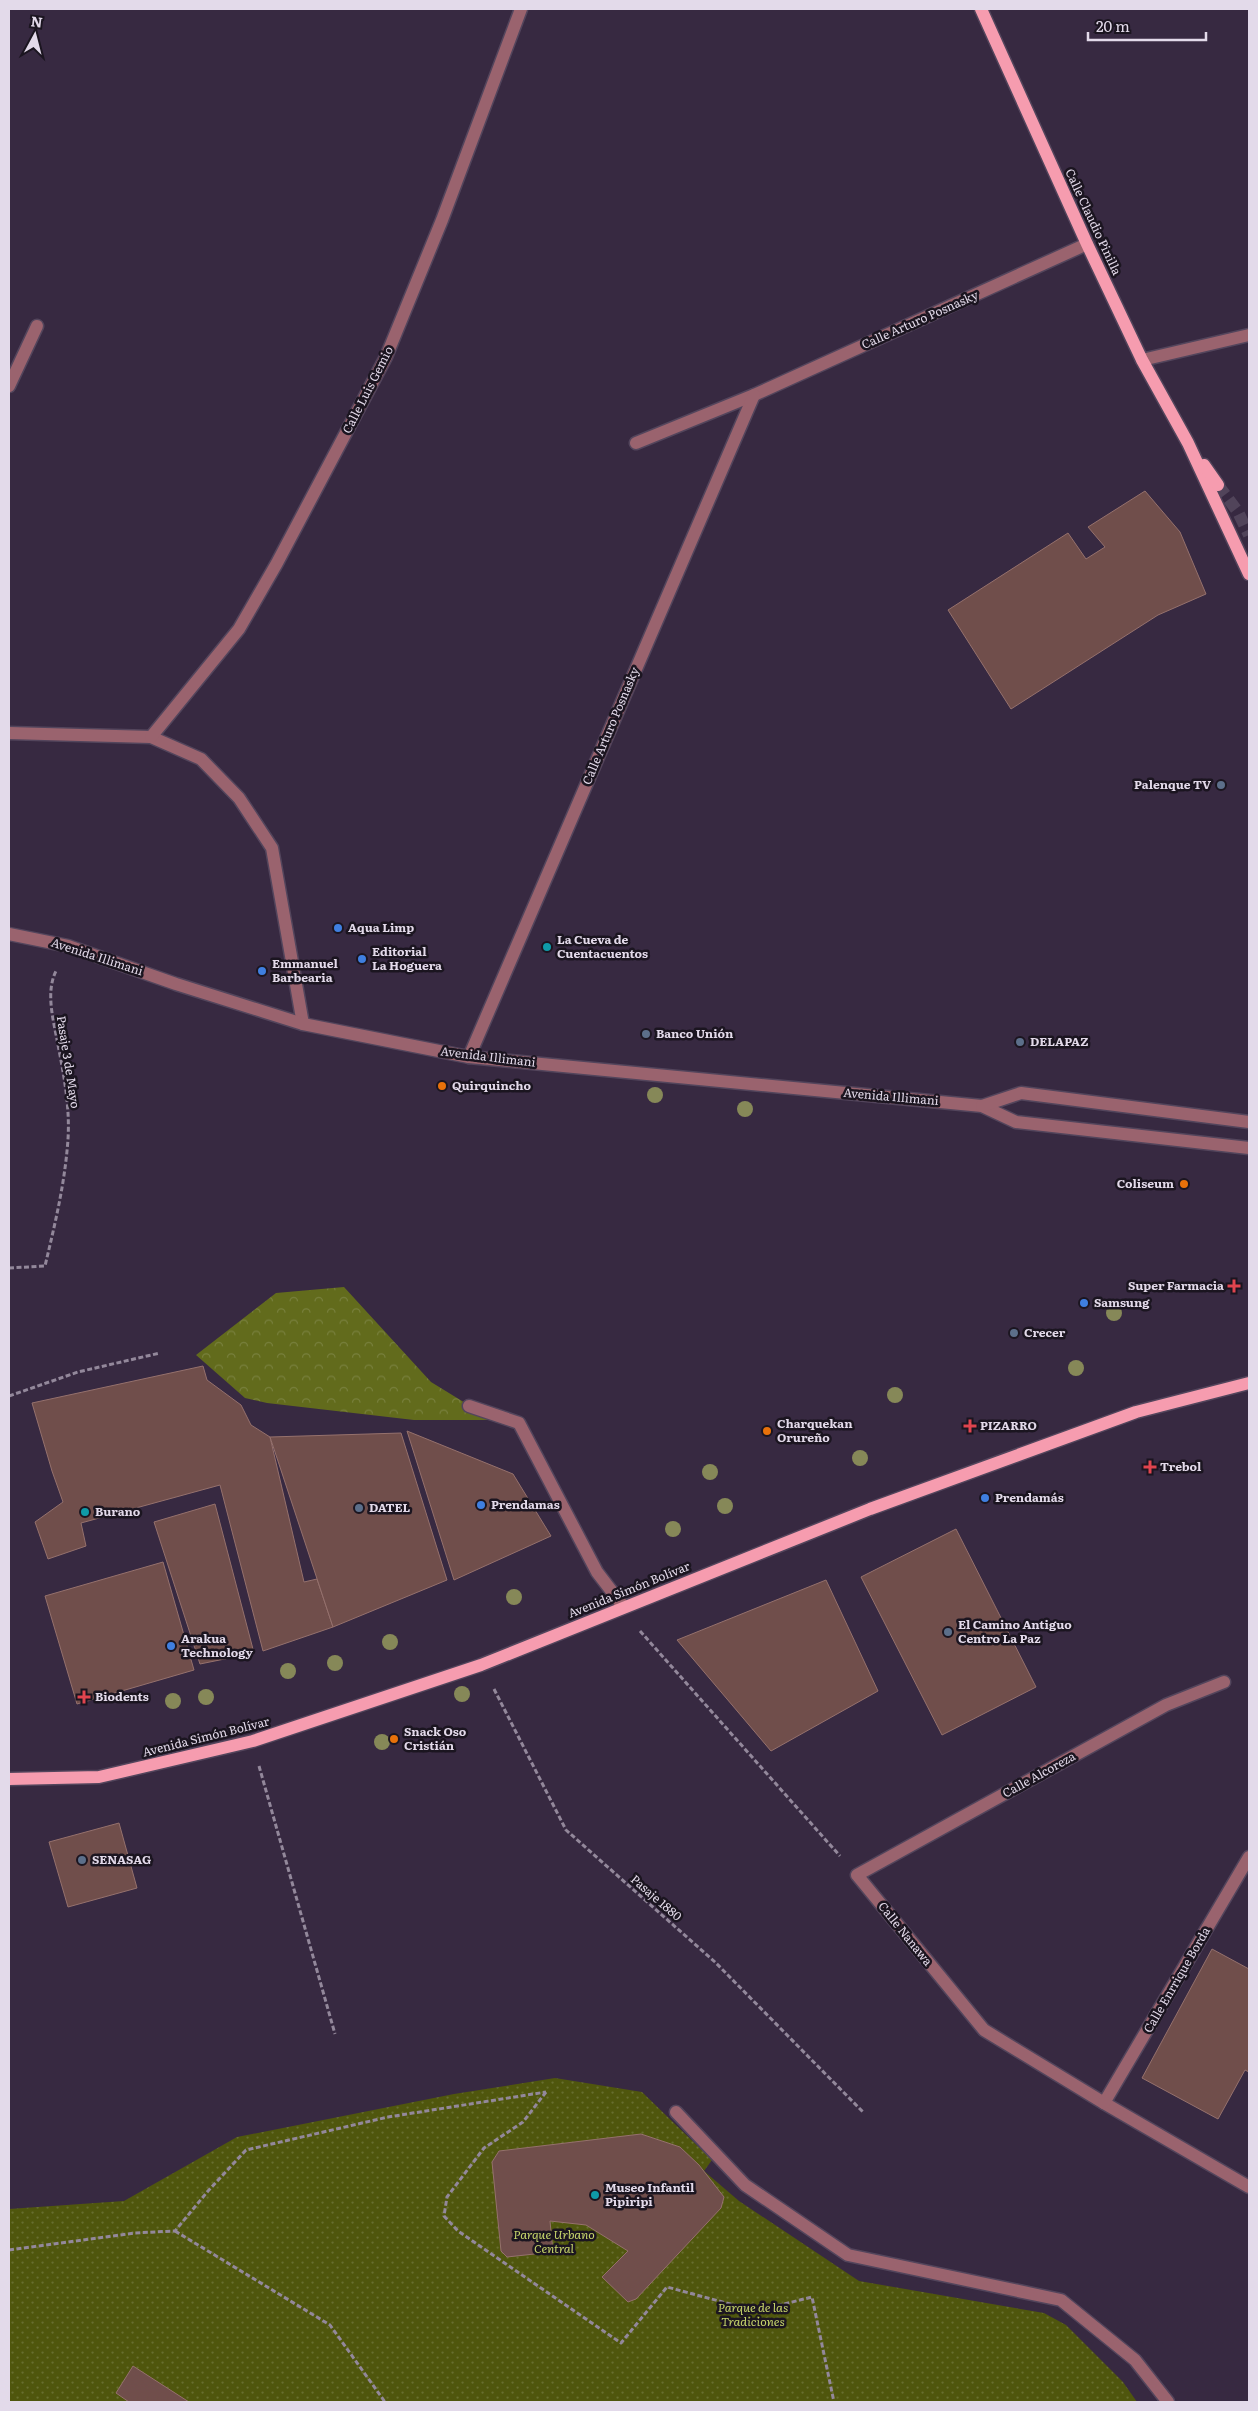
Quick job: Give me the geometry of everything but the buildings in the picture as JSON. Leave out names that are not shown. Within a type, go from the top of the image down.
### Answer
[{"type":"main road","name":"Calle Claudio Pinilla","points":[[981,9],[1087,244],[1142,360],[1188,443],[1249,574]]},
{"type":"main road","name":"Calle Claudio Pinilla","points":[[1188,443],[1218,484]]},
{"type":"main road","name":"Avenida Simón Bolívar","points":[[9,1779],[99,1777],[253,1741],[481,1665],[623,1606],[870,1509],[1136,1412],[1249,1383]]},
{"type":"street","name":"Calle Luis Gemio","points":[[152,737],[239,629],[277,563],[386,358],[442,220],[521,9]]},
{"type":"street","name":"Calle Arturo Posnasky","points":[[636,442],[754,395],[1087,244]]},
{"type":"street","points":[[9,386],[37,326]]},
{"type":"street","points":[[1142,360],[1249,335]]},
{"type":"street","name":"Calle Arturo Posnasky","points":[[469,1057],[754,395]]},
{"type":"street","points":[[9,733],[152,737],[201,759],[239,798],[272,848],[303,1024]]},
{"type":"street","name":"Avenida Illimani","points":[[9,934],[68,946],[176,984],[303,1024],[469,1057],[982,1106],[1016,1122],[1249,1148]]},
{"type":"street","name":"Avenida Illimani","points":[[982,1106],[1021,1093],[1249,1122]]},
{"type":"street","points":[[469,1406],[519,1423],[597,1572],[623,1606]]},
{"type":"street","name":"Calle Alcoreza","points":[[857,1875],[1166,1705],[1224,1682]]},
{"type":"street","name":"Calle Enrrique Borda","points":[[1104,2103],[1249,1857]]},
{"type":"street","name":"Calle Nanawa","points":[[857,1875],[984,2030],[1104,2103],[1249,2187]]},
{"type":"street","points":[[676,2112],[745,2185],[848,2255],[1061,2300],[1135,2360],[1168,2402]]},
{"type":"path","name":"Pasaje 3 de Mayo","points":[[9,1268],[46,1266],[62,1194],[68,1138],[67,1103],[58,1044],[51,1014],[54,975],[68,946]]},
{"type":"path","points":[[9,1396],[78,1372],[160,1353]]},
{"type":"path","points":[[623,1606],[642,1633],[857,1875]]},
{"type":"path","name":"Pasaje 1880","points":[[481,1665],[566,1830],[715,1962],[863,2112]]},
{"type":"path","points":[[253,1741],[260,1772],[335,2034]]},
{"type":"path","points":[[174,2232],[208,2191],[246,2150],[388,2117],[546,2092],[523,2122],[484,2148],[446,2198],[444,2216],[458,2231],[621,2343],[667,2287],[756,2311],[812,2297],[834,2402]]},
{"type":"path","points":[[9,2250],[135,2232],[174,2232],[330,2324],[385,2402]]},
{"type":"green space","points":[[344,1287],[431,1382],[493,1420],[414,1420],[267,1403],[245,1398],[196,1355],[276,1293]]},
{"type":"green space","name":"Parque Urbano Central","points":[[555,2078],[642,2092],[712,2160],[704,2171],[739,2201],[859,2281],[1044,2313],[1066,2325],[1123,2382],[1137,2402],[9,2402],[9,2209],[124,2201],[237,2137],[454,2094]]},
{"type":"tunnel","points":[[1218,485],[1238,512],[1249,535]]},
{"type":"place","name":"Palenque TV","points":[[1221,785]]},
{"type":"place","name":"Aqua Limp","points":[[338,928]]},
{"type":"place","name":"La Cueva de Cuentacuentos","points":[[547,947]]},
{"type":"place","name":"Editorial La Hoguera","points":[[362,959]]},
{"type":"place","name":"Emmanuel Barbearia","points":[[262,971]]},
{"type":"place","name":"Banco Unión","points":[[646,1034]]},
{"type":"place","name":"DELAPAZ","points":[[1020,1042]]},
{"type":"place","name":"Quirquincho","points":[[442,1086]]},
{"type":"place","name":"Coliseum","points":[[1184,1184]]},
{"type":"place","name":"Super Farmacia","points":[[1234,1286]]},
{"type":"place","name":"Samsung","points":[[1084,1303]]},
{"type":"place","name":"Crecer","points":[[1014,1333]]},
{"type":"place","name":"PIZARRO","points":[[970,1426]]},
{"type":"place","name":"Charquekan Orureño","points":[[767,1431]]},
{"type":"place","name":"Trebol","points":[[1150,1467]]},
{"type":"place","name":"Prendamás","points":[[985,1498]]},
{"type":"place","name":"Prendamas","points":[[481,1505]]},
{"type":"place","name":"DATEL","points":[[359,1508]]},
{"type":"place","name":"Burano","points":[[85,1512]]},
{"type":"place","name":"El Camino Antiguo Centro La Paz","points":[[948,1632]]},
{"type":"place","name":"Arakua Technology","points":[[171,1646]]},
{"type":"place","name":"Biodents","points":[[84,1697]]},
{"type":"place","name":"Snack Oso Cristián","points":[[394,1739]]},
{"type":"place","name":"SENASAG","points":[[82,1860]]},
{"type":"place","name":"Museo Infantil Pipiripi","points":[[595,2195]]},
{"type":"park label","name":"Parque de las Tradiciones","points":[[753,2315]]}]
